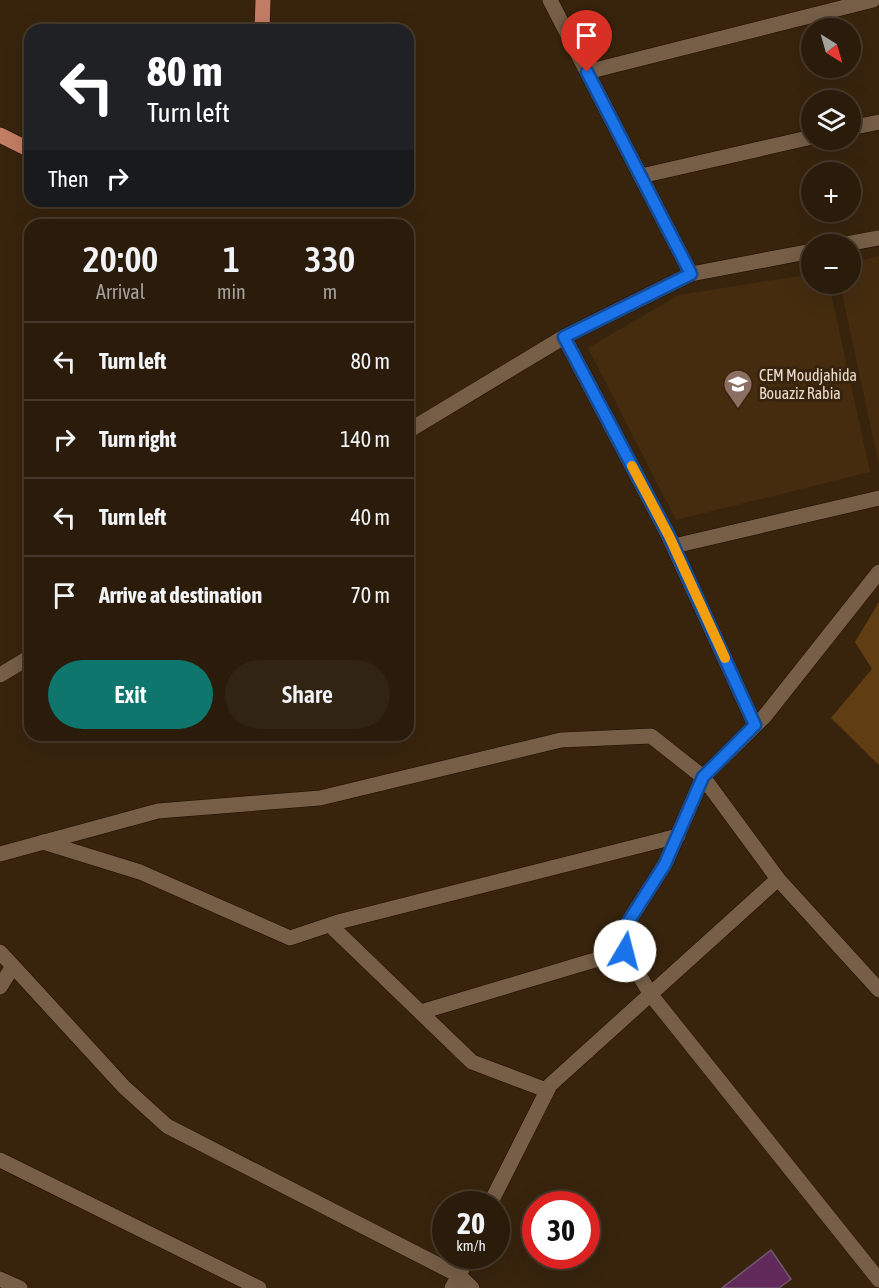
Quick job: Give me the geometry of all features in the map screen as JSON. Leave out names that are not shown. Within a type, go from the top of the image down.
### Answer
[{"type":"main road","points":[[262,24],[263,0]]},
{"type":"main road","points":[[0,135],[24,147]]},
{"type":"street","points":[[549,0],[691,274]]},
{"type":"street","points":[[587,72],[873,0]]},
{"type":"street","points":[[861,126],[879,122]]},
{"type":"street","points":[[641,176],[801,140]]},
{"type":"street","points":[[861,241],[879,238]]},
{"type":"street","points":[[414,426],[564,337],[691,274],[801,253]]},
{"type":"street","points":[[564,337],[674,546],[879,498]]},
{"type":"street","points":[[669,536],[755,725]]},
{"type":"street","points":[[879,572],[755,725],[703,777],[665,864],[627,924],[625,951],[651,995],[879,1280]]},
{"type":"street","points":[[0,675],[24,661]]},
{"type":"street","points":[[0,854],[158,811],[320,798],[561,740],[651,736],[703,777],[778,879],[879,990]]},
{"type":"street","points":[[43,842],[140,872],[290,938],[330,925],[678,836]]},
{"type":"street","points":[[496,1191],[546,1090],[778,879]]},
{"type":"street","points":[[330,925],[472,1062],[546,1090]]},
{"type":"street","points":[[421,1012],[625,951]]},
{"type":"street","points":[[0,952],[124,1087],[167,1126],[456,1282],[472,1288]]},
{"type":"street","points":[[0,987],[13,966]]},
{"type":"street","points":[[0,1160],[259,1288]]},
{"type":"street","points":[[0,1278],[20,1288]]},
{"type":"shaded area","points":[[879,256],[879,465],[842,294],[861,294],[861,260]]},
{"type":"shaded area","name":"CEM Moudjahida Bouaziz Rabia","points":[[801,276],[801,294],[831,294],[870,472],[676,520],[588,348],[679,295]]},
{"type":"shaded area","points":[[879,602],[879,765],[831,718],[872,669],[855,642]]},
{"type":"building","points":[[771,1250],[791,1279],[779,1288],[722,1288]]},
{"type":"slow traffic","points":[[632,466],[669,536],[725,658]]},
{"type":"place","name":"CEM Moudjahida Bouaziz Rabia","points":[[738,410]]},
{"type":"route","points":[[587,72],[691,274],[564,337],[669,536],[755,725],[703,777],[665,864],[627,924],[625,951]]}]
